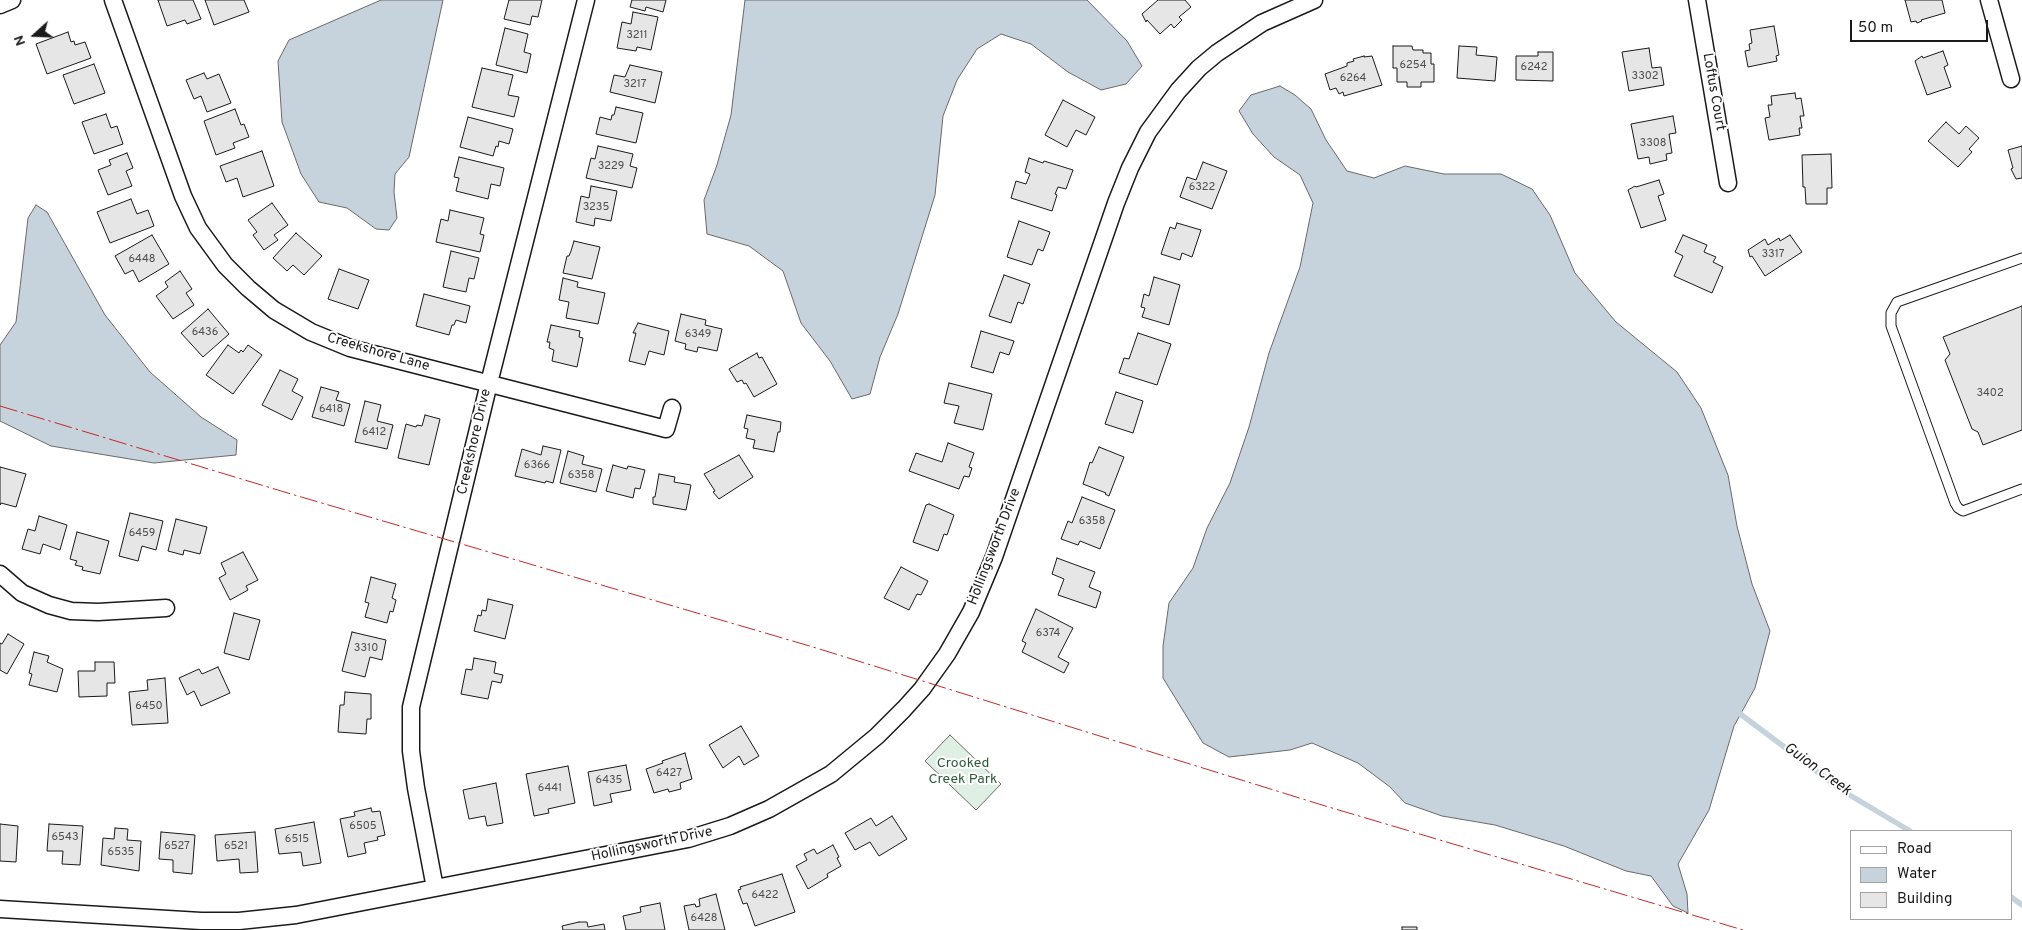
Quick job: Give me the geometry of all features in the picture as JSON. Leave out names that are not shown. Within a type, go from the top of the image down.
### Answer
[{"type":"street","points":[[0,4],[12,0]]},
{"type":"street","name":"Creekshore Lane","points":[[114,0],[183,196],[198,228],[225,265],[264,303],[293,323],[332,342],[355,350],[666,429],[672,408]]},
{"type":"street","name":"Creekshore Drive","points":[[435,888],[411,751],[412,707],[489,384],[586,0]]},
{"type":"street","name":"Hollingsworth Drive","points":[[0,909],[182,921],[239,921],[309,913],[678,842],[730,826],[770,809],[808,788],[853,757],[885,729],[922,689],[947,654],[983,587],[1116,203],[1130,168],[1148,132],[1178,91],[1199,68],[1217,53],[1262,23],[1314,0]]},
{"type":"street","name":"Loftus Court","points":[[1697,0],[1728,183]]},
{"type":"street","points":[[1989,0],[2012,79]]},
{"type":"street","points":[[0,574],[22,593],[48,606],[71,611],[98,612],[166,608]]},
{"type":"lane","points":[[2022,258],[1897,302],[1891,313],[1891,326],[1955,503],[1963,511],[2022,488]]},
{"type":"green space","name":"Crooked Creek Park","points":[[950,735],[1001,784],[976,810],[925,761]]},
{"type":"water","points":[[381,0],[443,0],[409,157],[395,174],[394,192],[397,218],[389,230],[376,229],[347,208],[319,202],[301,174],[282,122],[278,61],[289,40]]},
{"type":"water","points":[[745,0],[1087,0],[1127,41],[1142,66],[1126,84],[1101,90],[1068,72],[1031,44],[1001,34],[977,49],[957,80],[943,116],[935,195],[898,314],[880,357],[870,394],[852,399],[830,361],[801,323],[783,271],[749,246],[707,234],[704,200],[717,165],[731,115]]},
{"type":"water","points":[[1280,86],[1295,95],[1311,109],[1326,140],[1347,171],[1374,178],[1405,166],[1444,174],[1501,174],[1532,189],[1550,215],[1575,273],[1616,322],[1677,372],[1701,408],[1728,475],[1737,526],[1752,584],[1770,631],[1755,688],[1734,726],[1709,810],[1678,864],[1687,894],[1688,913],[1673,906],[1651,876],[1626,871],[1564,846],[1495,825],[1442,816],[1405,803],[1390,787],[1358,763],[1312,743],[1290,750],[1229,757],[1203,743],[1163,678],[1163,646],[1169,603],[1193,568],[1207,528],[1230,483],[1249,427],[1269,353],[1300,267],[1313,203],[1300,175],[1274,157],[1253,134],[1239,111],[1251,95]]},
{"type":"water","points":[[36,205],[47,212],[105,315],[150,372],[201,417],[237,440],[236,455],[154,463],[51,446],[0,421],[0,345],[16,322],[28,218]]},
{"type":"building","points":[[158,0],[193,0],[201,19],[187,24],[185,20],[167,26]]},
{"type":"building","points":[[205,0],[244,0],[249,12],[214,25]]},
{"type":"building","points":[[509,0],[542,0],[538,17],[532,16],[530,25],[504,19]]},
{"type":"building","points":[[632,0],[666,0],[663,12],[646,7],[645,11],[630,7]]},
{"type":"building","points":[[1158,0],[1185,0],[1191,7],[1179,17],[1182,20],[1174,28],[1171,24],[1160,34],[1147,20],[1146,22],[1142,14]]},
{"type":"building","points":[[1905,0],[1942,0],[1945,13],[1917,23],[1916,21],[1911,22]]},
{"type":"building","points":[[633,12],[658,17],[651,50],[637,47],[636,51],[617,48],[622,22],[631,24]]},
{"type":"building","points":[[1774,26],[1779,55],[1776,56],[1777,61],[1748,67],[1745,51],[1750,50],[1749,44],[1752,43],[1750,30]]},
{"type":"building","points":[[505,28],[528,34],[524,52],[531,54],[527,73],[496,65]]},
{"type":"building","points":[[68,32],[71,42],[74,41],[75,45],[85,42],[91,58],[47,74],[36,44]]},
{"type":"building","points":[[1393,46],[1412,46],[1413,50],[1423,50],[1423,53],[1431,53],[1431,64],[1434,64],[1434,82],[1421,82],[1421,87],[1407,87],[1407,82],[1397,82],[1397,68],[1393,68]]},
{"type":"building","points":[[1459,46],[1477,47],[1476,55],[1497,57],[1495,81],[1457,78]]},
{"type":"building","points":[[1649,48],[1652,68],[1661,67],[1664,85],[1629,91],[1622,52]]},
{"type":"building","points":[[1943,51],[1948,65],[1944,67],[1951,87],[1927,95],[1915,61],[1922,56],[1923,58]]},
{"type":"building","points":[[1538,52],[1553,52],[1553,81],[1516,80],[1516,56],[1538,56]]},
{"type":"building","points":[[1372,56],[1382,85],[1344,96],[1343,92],[1339,94],[1336,88],[1330,90],[1325,74],[1347,66],[1347,63],[1354,61],[1353,59]]},
{"type":"building","points":[[94,64],[105,93],[74,104],[63,75]]},
{"type":"building","points":[[630,65],[662,72],[655,103],[610,92],[614,75],[625,77]]},
{"type":"building","points":[[482,68],[513,75],[508,95],[519,97],[514,117],[472,107]]},
{"type":"building","points":[[204,73],[207,79],[219,74],[231,103],[207,112],[201,96],[194,99],[186,80]]},
{"type":"building","points":[[1795,93],[1796,99],[1801,98],[1804,116],[1800,116],[1802,128],[1799,128],[1800,135],[1769,140],[1765,118],[1770,117],[1768,105],[1772,105],[1771,96]]},
{"type":"building","points":[[1063,100],[1095,117],[1086,135],[1076,130],[1067,147],[1045,135]]},
{"type":"building","points":[[616,107],[643,113],[636,143],[596,134],[600,117],[611,120]]},
{"type":"building","points":[[235,109],[241,125],[244,124],[249,137],[233,143],[235,148],[216,155],[204,121]]},
{"type":"building","points":[[106,114],[111,128],[117,126],[123,144],[94,154],[82,122]]},
{"type":"building","points":[[1673,116],[1676,133],[1669,134],[1672,153],[1666,154],[1667,160],[1650,164],[1649,157],[1638,159],[1631,124]]},
{"type":"building","points":[[468,117],[513,129],[509,144],[499,141],[493,156],[460,147]]},
{"type":"building","points":[[1946,122],[1959,134],[1966,126],[1979,138],[1969,149],[1972,152],[1958,167],[1928,141]]},
{"type":"building","points":[[598,146],[633,154],[630,166],[637,168],[632,188],[586,178],[591,158],[595,159]]},
{"type":"building","points":[[2022,146],[2022,178],[2016,179],[2011,169],[2013,168],[2008,150]]},
{"type":"building","points":[[262,151],[274,186],[243,197],[237,178],[226,182],[220,166]]},
{"type":"building","points":[[127,153],[133,168],[126,171],[132,186],[108,195],[98,170],[111,165],[109,160]]},
{"type":"building","points":[[1831,154],[1832,188],[1827,188],[1827,204],[1806,204],[1805,187],[1803,187],[1802,155]]},
{"type":"building","points":[[459,157],[504,168],[500,186],[491,184],[488,199],[456,191],[459,178],[454,177]]},
{"type":"building","points":[[1029,158],[1073,170],[1066,189],[1058,187],[1052,211],[1011,198],[1016,181],[1026,184],[1030,174],[1025,172]]},
{"type":"building","points":[[1203,162],[1227,171],[1212,209],[1180,197],[1187,177],[1196,180]]},
{"type":"building","points":[[1659,180],[1664,194],[1658,196],[1666,220],[1641,228],[1628,190],[1635,186]]},
{"type":"building","points":[[591,186],[617,191],[611,221],[595,218],[594,226],[576,222],[581,196],[589,198]]},
{"type":"building","points":[[131,199],[137,214],[148,210],[154,226],[110,243],[97,212]]},
{"type":"building","points":[[272,203],[288,225],[274,235],[278,240],[264,250],[253,235],[257,232],[248,220]]},
{"type":"building","points":[[450,210],[484,218],[480,234],[484,235],[480,252],[436,242],[441,219],[448,221]]},
{"type":"building","points":[[1019,221],[1050,232],[1043,251],[1038,249],[1032,265],[1007,257]]},
{"type":"building","points":[[1177,223],[1201,230],[1192,257],[1182,253],[1180,260],[1161,254],[1170,227],[1175,229]]},
{"type":"building","points":[[296,233],[322,256],[304,275],[293,265],[287,271],[273,258]]},
{"type":"building","points":[[152,235],[169,264],[139,282],[133,270],[125,274],[115,256]]},
{"type":"building","points":[[1683,235],[1707,245],[1704,252],[1716,257],[1713,262],[1723,267],[1712,293],[1674,276],[1683,256],[1675,252]]},
{"type":"building","points":[[1790,235],[1802,252],[1765,276],[1752,256],[1750,257],[1748,250],[1765,239],[1768,245],[1779,238],[1780,241]]},
{"type":"building","points":[[574,241],[600,247],[592,279],[563,273],[567,256],[569,256]]},
{"type":"building","points":[[451,251],[479,258],[474,279],[469,278],[466,292],[443,287]]},
{"type":"building","points":[[339,269],[369,280],[358,309],[328,299]]},
{"type":"building","points":[[180,271],[192,289],[186,293],[194,305],[173,319],[156,296],[168,287],[165,282]]},
{"type":"building","points":[[1004,275],[1030,284],[1023,304],[1018,302],[1011,323],[989,316]]},
{"type":"building","points":[[1154,277],[1180,285],[1169,325],[1142,317],[1145,308],[1141,307],[1144,294],[1149,296]]},
{"type":"building","points":[[563,278],[578,282],[577,287],[605,293],[598,324],[566,318],[569,302],[559,300]]},
{"type":"building","points":[[424,294],[470,306],[466,323],[456,320],[454,325],[452,325],[449,335],[416,326]]},
{"type":"building","points":[[2022,306],[2022,430],[1983,445],[1978,432],[1972,429],[1945,360],[1950,354],[1943,337]]},
{"type":"building","points":[[208,309],[229,334],[203,357],[181,333]]},
{"type":"building","points":[[681,314],[706,320],[705,325],[722,329],[717,351],[698,347],[697,352],[685,349],[686,344],[675,341]]},
{"type":"building","points":[[638,323],[669,331],[664,355],[649,351],[645,365],[629,361],[636,333],[633,333]]},
{"type":"building","points":[[551,325],[580,331],[579,337],[583,338],[577,367],[552,361],[554,350],[549,348],[550,342],[547,342]]},
{"type":"building","points":[[981,331],[1014,341],[1009,355],[1000,352],[993,373],[971,367]]},
{"type":"building","points":[[1138,333],[1171,344],[1157,385],[1119,373],[1124,358],[1129,359]]},
{"type":"building","points":[[228,345],[239,353],[241,350],[243,352],[248,345],[262,355],[233,394],[206,375]]},
{"type":"building","points":[[757,353],[759,358],[762,357],[777,384],[754,397],[746,383],[744,384],[742,380],[737,382],[729,369]]},
{"type":"building","points":[[280,370],[298,379],[292,391],[303,397],[292,420],[262,405]]},
{"type":"building","points":[[949,383],[992,394],[983,430],[954,423],[959,406],[944,403]]},
{"type":"building","points":[[321,387],[339,392],[336,400],[350,404],[344,426],[312,417]]},
{"type":"building","points":[[1116,392],[1143,401],[1133,433],[1105,424]]},
{"type":"building","points":[[365,401],[381,405],[377,421],[393,425],[387,449],[355,442]]},
{"type":"building","points":[[425,415],[440,419],[429,465],[398,458],[406,424],[416,427],[417,425],[422,426]]},
{"type":"building","points":[[747,415],[781,422],[774,452],[753,448],[755,440],[746,438],[748,429],[744,428]]},
{"type":"building","points":[[948,443],[974,453],[969,467],[972,468],[969,477],[964,476],[959,489],[909,471],[916,453],[942,462]]},
{"type":"building","points":[[543,446],[561,450],[553,483],[515,476],[522,449],[541,455]]},
{"type":"building","points":[[1099,447],[1124,457],[1109,496],[1083,484],[1090,462],[1092,463]]},
{"type":"building","points":[[568,451],[584,456],[582,464],[602,469],[596,492],[560,483]]},
{"type":"building","points":[[739,455],[753,477],[719,499],[713,492],[715,491],[704,474]]},
{"type":"building","points":[[613,465],[627,469],[628,466],[645,470],[640,489],[635,488],[633,498],[606,491]]},
{"type":"building","points":[[0,467],[26,474],[16,507],[1,503],[0,505]]},
{"type":"building","points":[[659,474],[675,477],[674,482],[691,485],[686,510],[653,504]]},
{"type":"building","points":[[1082,497],[1115,510],[1100,549],[1080,541],[1078,545],[1061,539],[1068,521],[1072,523]]},
{"type":"building","points":[[929,504],[954,515],[947,535],[944,534],[938,551],[913,542],[926,505]]},
{"type":"building","points":[[130,513],[163,521],[156,550],[142,546],[138,561],[119,556]]},
{"type":"building","points":[[39,516],[67,525],[60,550],[43,544],[40,554],[22,549],[28,529],[35,531]]},
{"type":"building","points":[[176,519],[207,527],[200,554],[184,550],[183,555],[168,551]]},
{"type":"building","points":[[77,532],[109,541],[100,574],[82,570],[83,567],[75,565],[77,561],[70,559]]},
{"type":"building","points":[[243,552],[258,580],[246,586],[248,590],[230,600],[219,578],[226,574],[221,563]]},
{"type":"building","points":[[1057,558],[1095,572],[1089,587],[1101,592],[1096,608],[1058,595],[1064,579],[1052,574]]},
{"type":"building","points":[[901,567],[928,581],[921,595],[917,594],[909,610],[884,598]]},
{"type":"building","points":[[371,577],[396,584],[392,598],[396,600],[393,612],[390,611],[387,623],[365,617],[369,603],[365,602]]},
{"type":"building","points":[[488,599],[513,605],[505,639],[474,631],[478,615],[481,616],[482,610],[486,611]]},
{"type":"building","points":[[1036,609],[1073,628],[1058,657],[1069,663],[1064,673],[1022,652],[1026,643],[1022,641]]},
{"type":"building","points":[[234,613],[260,620],[249,660],[224,653]]},
{"type":"building","points":[[352,632],[386,640],[382,660],[370,657],[365,677],[342,671]]},
{"type":"building","points":[[8,634],[24,644],[7,674],[0,670],[0,643],[2,644]]},
{"type":"building","points":[[34,652],[49,656],[47,662],[63,669],[57,692],[29,685],[32,674],[29,673]]},
{"type":"building","points":[[474,658],[496,662],[494,673],[503,675],[501,683],[492,681],[488,699],[461,694],[466,669],[472,670]]},
{"type":"building","points":[[95,662],[114,662],[115,683],[107,683],[107,696],[79,697],[78,671],[95,671]]},
{"type":"building","points":[[218,667],[230,693],[201,706],[194,691],[187,695],[179,678],[199,669],[202,674]]},
{"type":"building","points":[[165,678],[168,723],[132,725],[129,692],[148,690],[147,680]]},
{"type":"building","points":[[345,692],[371,694],[371,719],[367,719],[366,734],[338,732],[340,705],[344,705]]},
{"type":"building","points":[[741,726],[759,756],[744,765],[739,756],[723,768],[709,745]]},
{"type":"building","points":[[685,753],[692,779],[680,783],[681,789],[669,792],[668,789],[654,793],[646,769]]},
{"type":"building","points":[[626,765],[631,790],[610,794],[612,802],[594,806],[588,772]]},
{"type":"building","points":[[568,766],[575,803],[548,809],[549,813],[534,816],[526,774]]},
{"type":"building","points":[[496,783],[503,823],[487,826],[485,816],[469,819],[463,790]]},
{"type":"building","points":[[371,808],[372,812],[380,811],[385,835],[377,837],[378,840],[364,843],[366,853],[348,857],[340,819],[355,816],[354,812]]},
{"type":"building","points":[[892,816],[907,839],[879,856],[870,842],[855,850],[845,833],[871,818],[876,826]]},
{"type":"building","points":[[314,822],[321,863],[303,866],[301,852],[279,854],[275,829]]},
{"type":"building","points":[[0,824],[18,826],[16,862],[0,861]]},
{"type":"building","points":[[49,824],[83,826],[80,865],[62,864],[63,851],[47,851]]},
{"type":"building","points":[[115,828],[128,829],[127,840],[141,841],[139,871],[101,865],[103,838],[114,839]]},
{"type":"building","points":[[161,832],[195,835],[192,874],[173,872],[173,860],[159,859]]},
{"type":"building","points":[[255,832],[258,872],[240,873],[239,859],[217,861],[215,835]]},
{"type":"building","points":[[833,845],[841,866],[827,874],[828,877],[808,889],[796,866],[807,860],[804,854],[814,849],[817,854]]},
{"type":"building","points":[[782,874],[795,912],[755,926],[747,903],[743,904],[738,890],[741,889],[740,887]]},
{"type":"building","points":[[716,894],[725,930],[689,930],[684,906],[695,904],[696,907],[700,906],[699,899]]},
{"type":"building","points":[[660,903],[665,930],[626,930],[623,916],[641,912],[640,907]]},
{"type":"building","points":[[587,922],[588,927],[604,924],[605,930],[563,930],[562,926]]},
{"type":"building","points":[[1402,927],[1417,927],[1417,930],[1402,930]]},
{"type":"waterway","name":"Guion Creek","points":[[1735,710],[1843,791],[1908,830]]},
{"type":"waterway","name":"Guion Creek","points":[[2012,898],[2022,905]]},
{"type":"power","points":[[0,406],[291,494],[813,647],[1322,805],[1743,930]]}]
